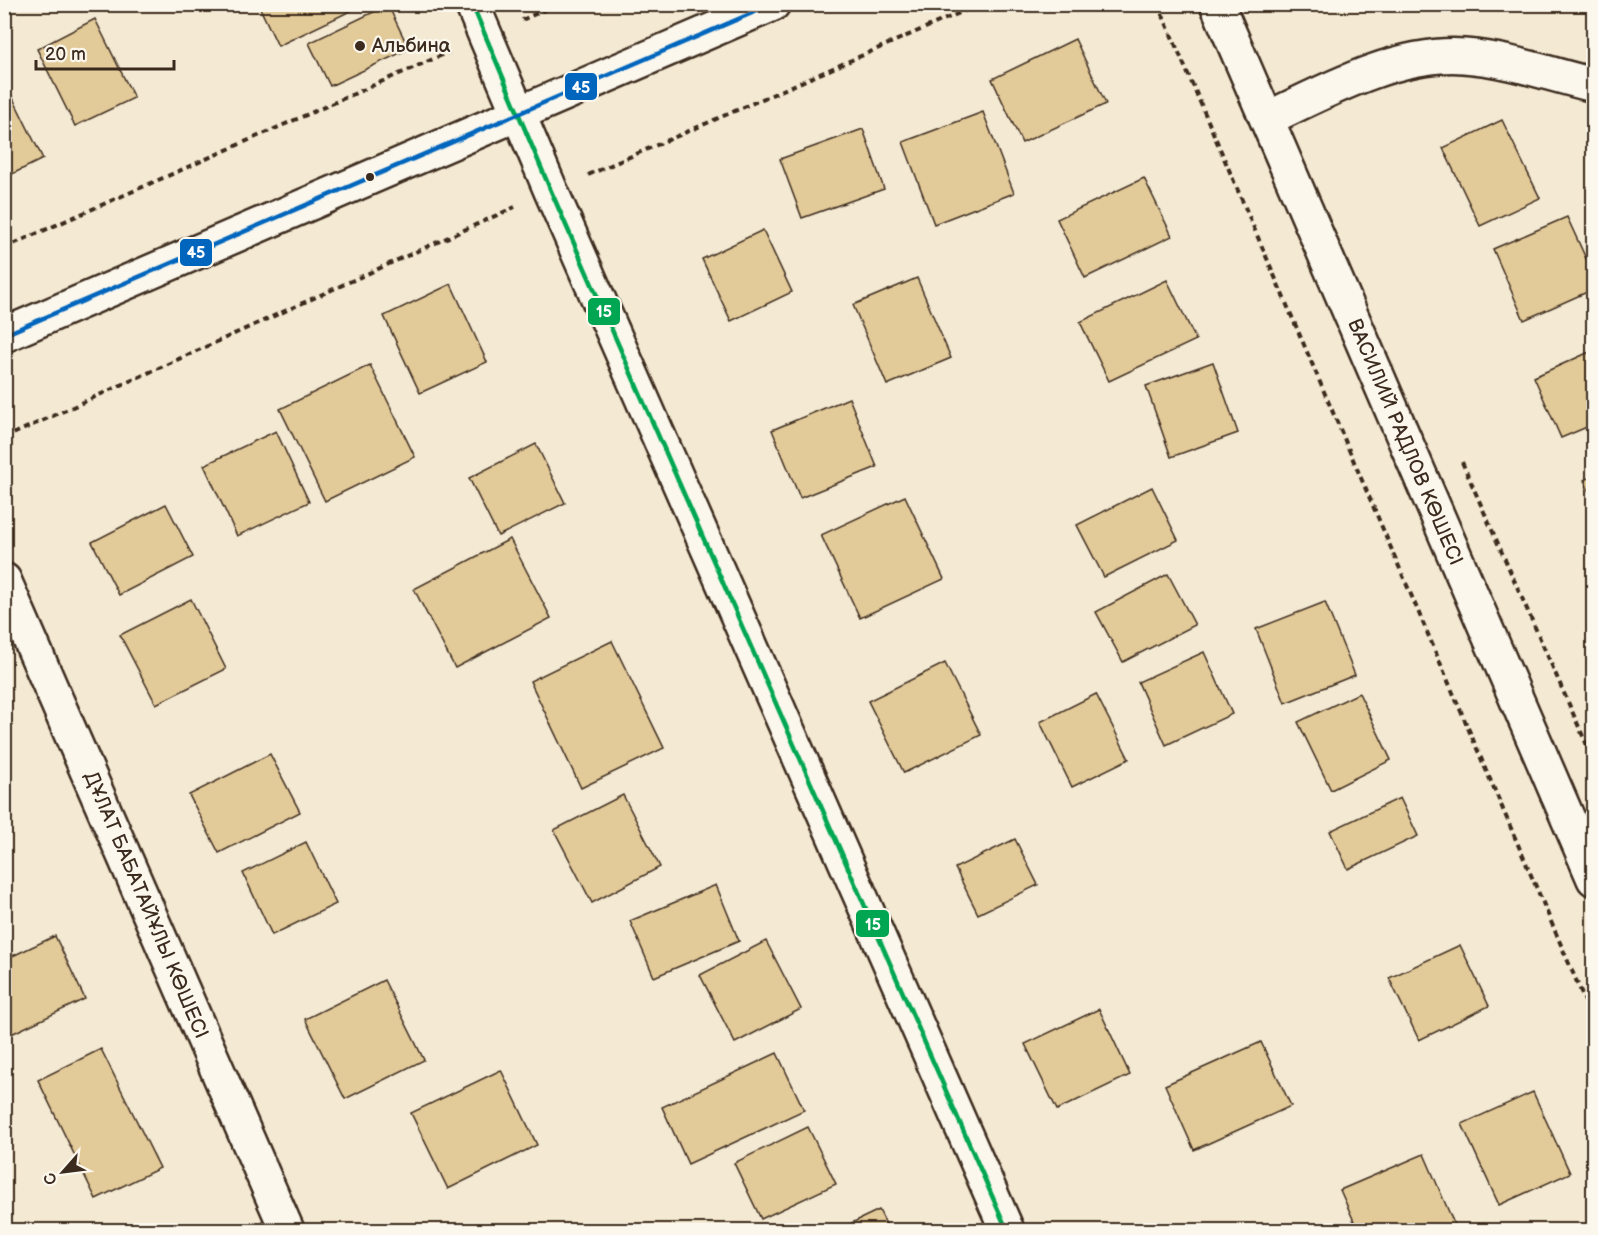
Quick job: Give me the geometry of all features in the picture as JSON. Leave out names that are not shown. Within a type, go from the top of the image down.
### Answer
[{"type":"street","points":[[472,4],[551,190],[1007,1230]]},
{"type":"street","points":[[4,335],[773,4]]},
{"type":"street","name":"ВАСИЛИЙ РАДЛОВ КӨШЕСІ","points":[[1217,4],[1593,879]]},
{"type":"street","points":[[1267,119],[1375,72],[1403,62],[1435,56],[1490,59],[1593,85]]},
{"type":"street","name":"ДҰЛАТ БАБАТАЙҰЛЫ КӨШЕСІ","points":[[4,580],[287,1230]]},
{"type":"path","points":[[4,248],[557,4]]},
{"type":"path","points":[[4,438],[551,190],[980,4]]},
{"type":"path","points":[[1158,4],[1593,1022]]},
{"type":"building","points":[[258,4],[360,4],[361,6],[278,46]]},
{"type":"building","points":[[388,5],[409,49],[330,86],[309,43]]},
{"type":"building","points":[[95,19],[134,98],[75,126],[37,49]]},
{"type":"building","points":[[1075,39],[1106,104],[1022,143],[992,79]]},
{"type":"building","points":[[4,80],[43,159],[4,178]]},
{"type":"building","points":[[983,112],[1014,193],[934,224],[903,142]]},
{"type":"building","points":[[1502,120],[1540,198],[1480,226],[1443,148]]},
{"type":"building","points":[[863,129],[884,189],[802,218],[780,159]]},
{"type":"building","points":[[1144,178],[1172,236],[1085,278],[1057,219]]},
{"type":"building","points":[[1567,217],[1594,276],[1594,289],[1524,320],[1493,249]]},
{"type":"building","points":[[763,230],[792,292],[731,321],[702,259]]},
{"type":"building","points":[[917,278],[951,358],[887,385],[853,305]]},
{"type":"building","points":[[1167,280],[1196,340],[1109,381],[1080,322]]},
{"type":"building","points":[[451,284],[487,362],[420,393],[384,316]]},
{"type":"building","points":[[1594,350],[1594,424],[1561,438],[1534,377]]},
{"type":"building","points":[[1213,362],[1238,433],[1171,457],[1146,386]]},
{"type":"building","points":[[370,365],[415,457],[325,501],[280,409]]},
{"type":"building","points":[[849,398],[877,467],[800,498],[772,430]]},
{"type":"building","points":[[276,431],[309,502],[237,536],[204,465]]},
{"type":"building","points":[[536,444],[565,503],[498,536],[469,478]]},
{"type":"building","points":[[1594,476],[1594,503],[1584,480]]},
{"type":"building","points":[[1152,487],[1178,540],[1104,577],[1077,525]]},
{"type":"building","points":[[905,496],[944,579],[860,618],[821,535]]},
{"type":"building","points":[[166,504],[193,557],[119,595],[92,542]]},
{"type":"building","points":[[510,539],[551,618],[455,668],[414,589]]},
{"type":"building","points":[[1168,574],[1195,625],[1123,662],[1096,612]]},
{"type":"building","points":[[191,599],[226,669],[156,704],[120,635]]},
{"type":"building","points":[[1325,602],[1355,675],[1285,703],[1256,629]]},
{"type":"building","points":[[612,641],[664,748],[581,788],[530,681]]},
{"type":"building","points":[[1204,652],[1232,714],[1166,745],[1138,682]]},
{"type":"building","points":[[945,663],[981,735],[904,773],[868,701]]},
{"type":"building","points":[[1359,693],[1391,760],[1331,790],[1298,722]]},
{"type":"building","points":[[1096,694],[1129,759],[1072,787],[1040,722]]},
{"type":"building","points":[[270,754],[300,812],[219,853],[189,795]]},
{"type":"building","points":[[623,795],[660,867],[592,903],[554,830]]},
{"type":"building","points":[[1400,798],[1418,836],[1348,869],[1330,831]]},
{"type":"building","points":[[1015,839],[1038,885],[978,914],[955,868]]},
{"type":"building","points":[[306,842],[336,904],[272,935],[243,873]]},
{"type":"building","points":[[716,885],[739,941],[654,977],[630,921]]},
{"type":"building","points":[[55,936],[85,999],[5,1037],[4,960]]},
{"type":"building","points":[[766,941],[801,1009],[735,1043],[700,975]]},
{"type":"building","points":[[1460,945],[1489,1006],[1419,1040],[1389,978]]},
{"type":"building","points":[[384,980],[424,1060],[345,1099],[305,1019]]},
{"type":"building","points":[[1099,1009],[1130,1075],[1057,1110],[1025,1044]]},
{"type":"building","points":[[1261,1042],[1291,1106],[1194,1150],[1165,1085]]},
{"type":"building","points":[[101,1049],[160,1168],[96,1199],[38,1080]]},
{"type":"building","points":[[777,1053],[804,1110],[688,1164],[662,1107]]},
{"type":"building","points":[[501,1070],[537,1145],[448,1189],[411,1113]]},
{"type":"building","points":[[1533,1092],[1570,1173],[1499,1205],[1462,1124]]},
{"type":"building","points":[[808,1127],[836,1184],[761,1219],[734,1163]]},
{"type":"building","points":[[1424,1154],[1455,1226],[1444,1230],[1358,1230],[1340,1190]]},
{"type":"building","points":[[879,1210],[889,1230],[837,1230]]},
{"type":"transit line","name":"15","points":[[472,4],[551,191],[1007,1230]]},
{"type":"transit line","name":"45","points":[[4,335],[773,4]]},
{"type":"place","name":"Альбина","points":[[360,46]]}]
